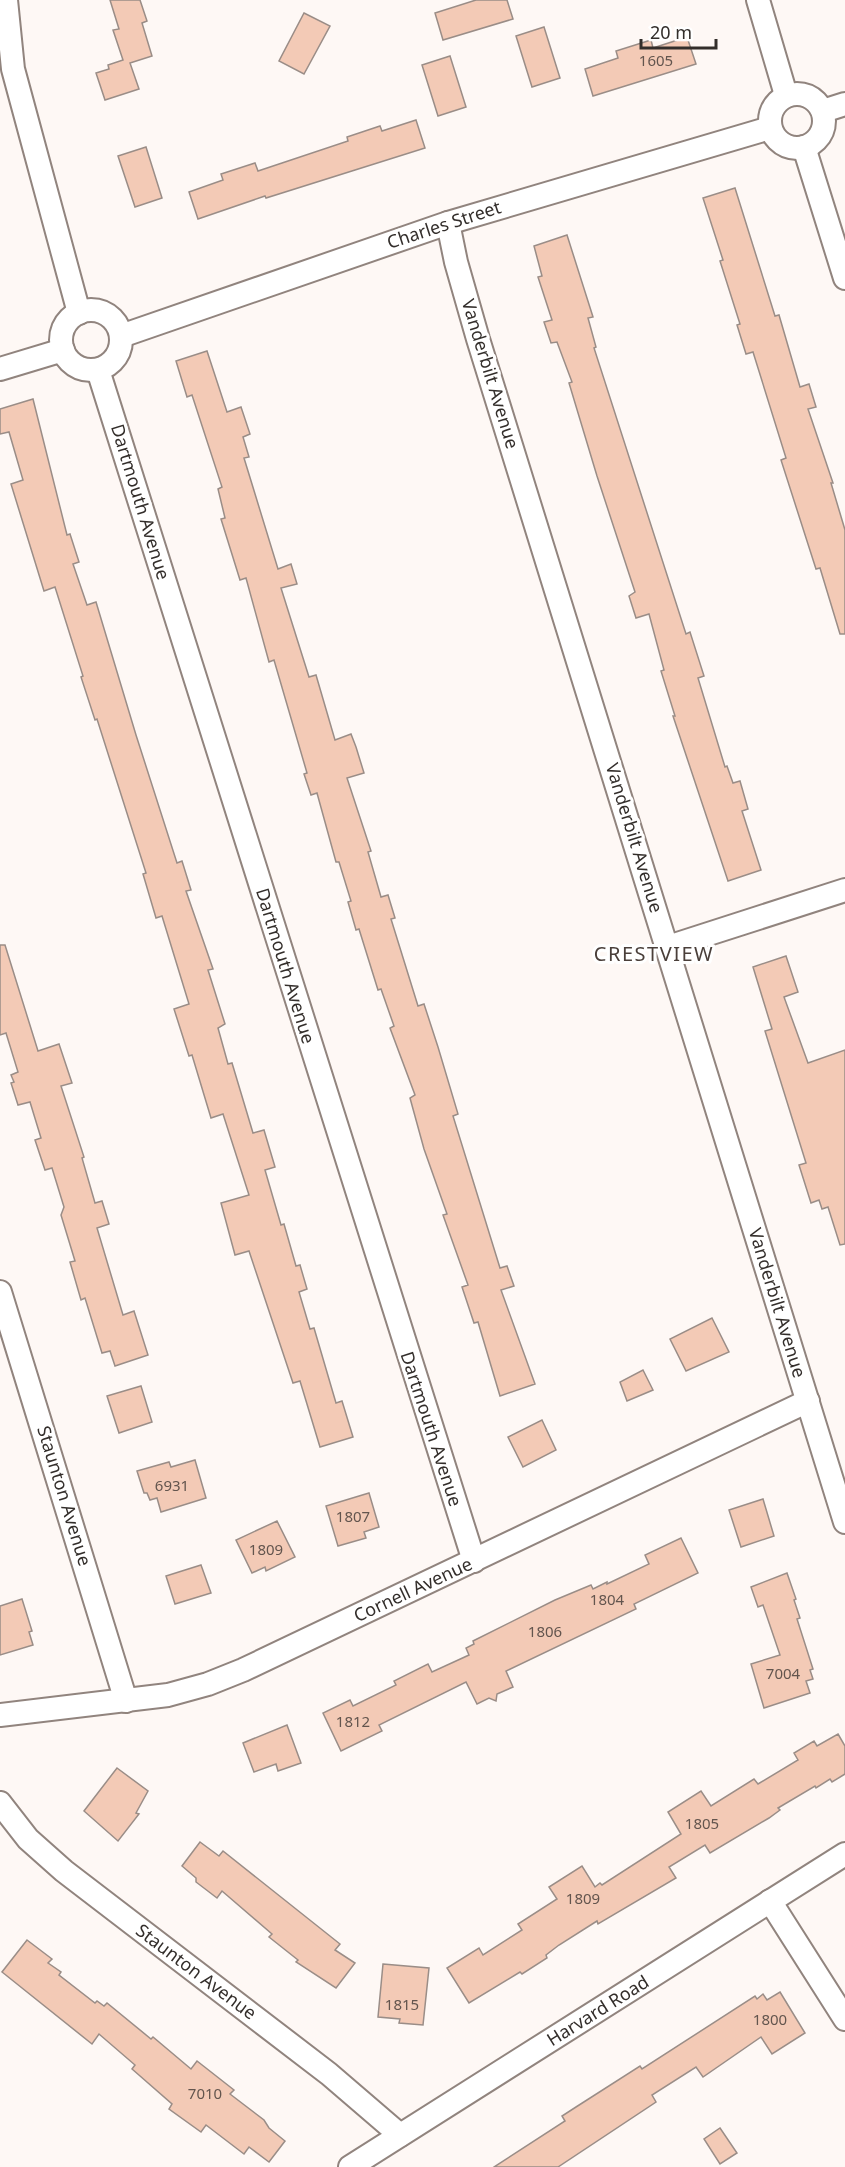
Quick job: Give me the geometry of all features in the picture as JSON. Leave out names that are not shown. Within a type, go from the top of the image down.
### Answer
[{"type":"street","points":[[6,0],[15,79],[79,313]]},
{"type":"street","points":[[758,0],[786,95]]},
{"type":"street","points":[[794,93],[812,97],[823,111],[825,120],[819,138],[804,147],[787,147],[780,142],[770,128],[769,121],[774,105],[786,95],[794,93]]},
{"type":"street","points":[[823,111],[845,104]]},
{"type":"street","name":"Charles Street","points":[[121,336],[448,223],[770,128]]},
{"type":"street","points":[[804,147],[845,278]]},
{"type":"street","name":"Vanderbilt Avenue","points":[[448,223],[456,262],[478,339],[845,1522]]},
{"type":"street","points":[[88,310],[106,314],[118,327],[121,336],[119,353],[114,361],[98,370],[81,369],[67,358],[63,350],[62,332],[66,324],[79,313],[88,310]]},
{"type":"street","points":[[0,369],[63,350]]},
{"type":"street","name":"Dartmouth Avenue","points":[[98,370],[474,1561]]},
{"type":"street","points":[[668,947],[845,890]]},
{"type":"street","name":"Staunton Avenue","points":[[0,1292],[126,1701]]},
{"type":"street","name":"Cornell Avenue","points":[[0,1715],[168,1695],[217,1680],[474,1561],[808,1401]]},
{"type":"street","name":"Staunton Avenue","points":[[0,1803],[28,1839],[64,1871],[329,2074],[400,2135]]},
{"type":"street","name":"Harvard Road","points":[[350,2167],[845,1854]]},
{"type":"street","points":[[770,1901],[845,2019]]},
{"type":"building","points":[[110,0],[140,0],[147,21],[142,23],[152,56],[130,63],[139,89],[105,100],[96,73],[109,69],[108,65],[123,60],[113,30],[119,29]]},
{"type":"building","points":[[476,0],[507,0],[513,19],[443,40],[435,13]]},
{"type":"building","points":[[304,13],[330,26],[304,74],[279,61]]},
{"type":"building","points":[[544,27],[560,78],[532,87],[516,36]]},
{"type":"building","points":[[687,37],[696,64],[593,96],[585,69],[618,58],[616,51],[651,40],[653,48]]},
{"type":"building","points":[[450,56],[466,107],[438,116],[422,65]]},
{"type":"building","points":[[416,120],[425,148],[266,198],[265,196],[198,219],[189,192],[223,180],[221,174],[255,163],[258,171],[348,141],[347,137],[380,126],[382,131]]},
{"type":"building","points":[[146,147],[162,198],[135,207],[118,156]]},
{"type":"building","points":[[735,188],[775,316],[779,315],[800,387],[809,384],[816,407],[808,409],[833,483],[831,483],[845,530],[845,634],[840,634],[820,568],[816,569],[781,460],[786,458],[753,352],[746,354],[737,325],[740,324],[720,261],[723,260],[703,198]]},
{"type":"building","points":[[567,235],[593,317],[588,318],[596,347],[594,348],[686,634],[690,632],[704,676],[698,678],[725,767],[727,766],[733,783],[740,781],[748,809],[742,811],[761,870],[728,881],[673,716],[675,716],[661,671],[664,670],[649,614],[636,618],[629,596],[635,592],[569,383],[572,382],[557,342],[551,343],[544,322],[552,320],[538,277],[542,276],[534,246]]},
{"type":"building","points":[[207,351],[227,412],[241,407],[250,434],[243,437],[249,457],[244,458],[278,569],[291,564],[297,584],[281,588],[309,677],[316,675],[335,740],[351,734],[356,747],[364,773],[347,778],[371,851],[368,852],[381,897],[388,895],[395,918],[391,919],[418,1006],[424,1004],[438,1047],[458,1114],[453,1116],[500,1268],[507,1266],[514,1286],[501,1290],[535,1384],[500,1396],[478,1322],[474,1323],[462,1287],[468,1285],[443,1215],[447,1214],[424,1149],[410,1098],[415,1095],[390,1028],[394,1026],[381,989],[378,990],[359,929],[356,930],[348,902],[351,901],[339,862],[336,862],[317,793],[311,795],[304,774],[307,773],[274,660],[269,662],[246,578],[240,580],[221,519],[225,518],[218,489],[222,487],[192,395],[187,397],[176,361]]},
{"type":"building","points":[[33,399],[67,535],[70,534],[79,562],[73,564],[87,605],[96,602],[177,863],[182,861],[191,890],[186,891],[213,969],[208,970],[225,1024],[218,1028],[228,1064],[232,1063],[253,1133],[264,1130],[275,1167],[265,1170],[281,1225],[284,1224],[296,1266],[300,1265],[307,1289],[299,1292],[310,1329],[314,1328],[336,1403],[342,1401],[353,1437],[320,1447],[300,1381],[293,1383],[249,1251],[235,1255],[221,1203],[249,1195],[223,1114],[211,1118],[192,1055],[189,1056],[174,1009],[189,1004],[162,916],[156,918],[143,874],[146,873],[97,719],[95,720],[81,677],[83,676],[55,587],[44,591],[11,484],[23,480],[9,432],[0,434],[0,409]]},
{"type":"building","points":[[0,945],[5,945],[38,1051],[59,1044],[72,1083],[61,1086],[84,1157],[82,1158],[95,1203],[102,1201],[109,1224],[97,1228],[123,1315],[134,1311],[148,1355],[115,1366],[110,1351],[102,1353],[85,1298],[81,1300],[70,1262],[75,1261],[61,1215],[64,1207],[52,1168],[45,1170],[35,1140],[41,1138],[30,1102],[18,1105],[11,1083],[14,1082],[11,1075],[18,1072],[6,1033],[0,1035]]},
{"type":"building","points":[[786,956],[798,992],[784,997],[808,1063],[845,1050],[845,1244],[840,1245],[828,1207],[822,1209],[819,1200],[811,1203],[799,1165],[806,1163],[765,1031],[772,1029],[753,967]]},
{"type":"building","points":[[712,1318],[729,1352],[686,1371],[670,1339]]},
{"type":"building","points":[[643,1370],[653,1390],[627,1401],[620,1382]]},
{"type":"building","points":[[141,1386],[152,1422],[119,1433],[107,1396]]},
{"type":"building","points":[[542,1420],[556,1450],[523,1467],[508,1437]]},
{"type":"building","points":[[195,1460],[206,1498],[161,1512],[157,1498],[150,1500],[147,1493],[144,1493],[137,1471],[169,1462],[171,1467]]},
{"type":"building","points":[[369,1493],[379,1527],[364,1532],[366,1538],[338,1546],[326,1506]]},
{"type":"building","points":[[763,1499],[774,1536],[741,1547],[729,1510]]},
{"type":"building","points":[[277,1521],[295,1557],[266,1571],[265,1567],[252,1573],[236,1540]]},
{"type":"building","points":[[681,1538],[698,1573],[634,1604],[636,1609],[506,1671],[513,1687],[497,1694],[496,1701],[489,1698],[477,1704],[466,1682],[379,1725],[382,1731],[341,1751],[323,1713],[350,1700],[353,1706],[396,1685],[394,1681],[428,1664],[432,1672],[469,1655],[466,1648],[474,1644],[473,1641],[555,1600],[591,1585],[593,1589],[607,1582],[607,1584],[649,1564],[645,1555]]},
{"type":"building","points":[[201,1565],[211,1593],[175,1604],[166,1576]]},
{"type":"building","points":[[787,1573],[796,1599],[794,1600],[800,1618],[797,1619],[813,1669],[810,1670],[813,1679],[806,1681],[810,1693],[764,1708],[751,1664],[780,1655],[763,1605],[758,1607],[751,1587]]},
{"type":"building","points":[[22,1599],[32,1631],[29,1632],[33,1645],[0,1655],[0,1606]]},
{"type":"building","points":[[287,1725],[301,1763],[278,1771],[276,1764],[254,1772],[243,1743]]},
{"type":"building","points":[[838,1734],[845,1746],[845,1774],[832,1782],[830,1779],[816,1788],[815,1786],[778,1808],[780,1810],[769,1818],[710,1853],[705,1845],[669,1867],[676,1878],[598,1924],[597,1921],[559,1945],[546,1955],[547,1958],[469,2003],[447,1968],[479,1948],[483,1955],[522,1930],[518,1924],[557,1899],[549,1887],[582,1866],[595,1887],[600,1883],[602,1885],[681,1834],[668,1812],[701,1791],[711,1806],[754,1779],[758,1784],[798,1760],[794,1753],[814,1741],[817,1746]]},
{"type":"building","points":[[117,1768],[148,1791],[136,1813],[139,1814],[118,1841],[84,1811]]},
{"type":"building","points":[[200,1842],[219,1856],[223,1851],[340,1944],[335,1950],[355,1963],[336,1988],[296,1962],[298,1960],[269,1937],[272,1934],[222,1891],[217,1898],[196,1882],[196,1878],[182,1866]]},
{"type":"building","points":[[27,1940],[52,1959],[48,1963],[61,1972],[59,1975],[95,2003],[97,2001],[104,2006],[107,2003],[191,2069],[197,2061],[234,2090],[230,2094],[264,2120],[269,2128],[285,2141],[269,2162],[249,2147],[244,2154],[206,2125],[201,2132],[169,2109],[172,2104],[132,2069],[135,2065],[99,2034],[92,2044],[2,1972]]},
{"type":"building","points":[[383,1964],[429,1968],[423,2025],[399,2023],[400,2019],[378,2017]]},
{"type":"building","points":[[780,1992],[805,2033],[772,2054],[761,2037],[703,2077],[696,2067],[652,2095],[656,2102],[558,2167],[494,2167],[565,2121],[562,2116],[640,2066],[642,2069],[755,1996],[757,1999],[763,1994],[767,2000]]},
{"type":"building","points":[[720,2128],[737,2153],[720,2164],[704,2139]]},
{"type":"district","name":"CRESTVIEW","points":[[654,954]]}]
